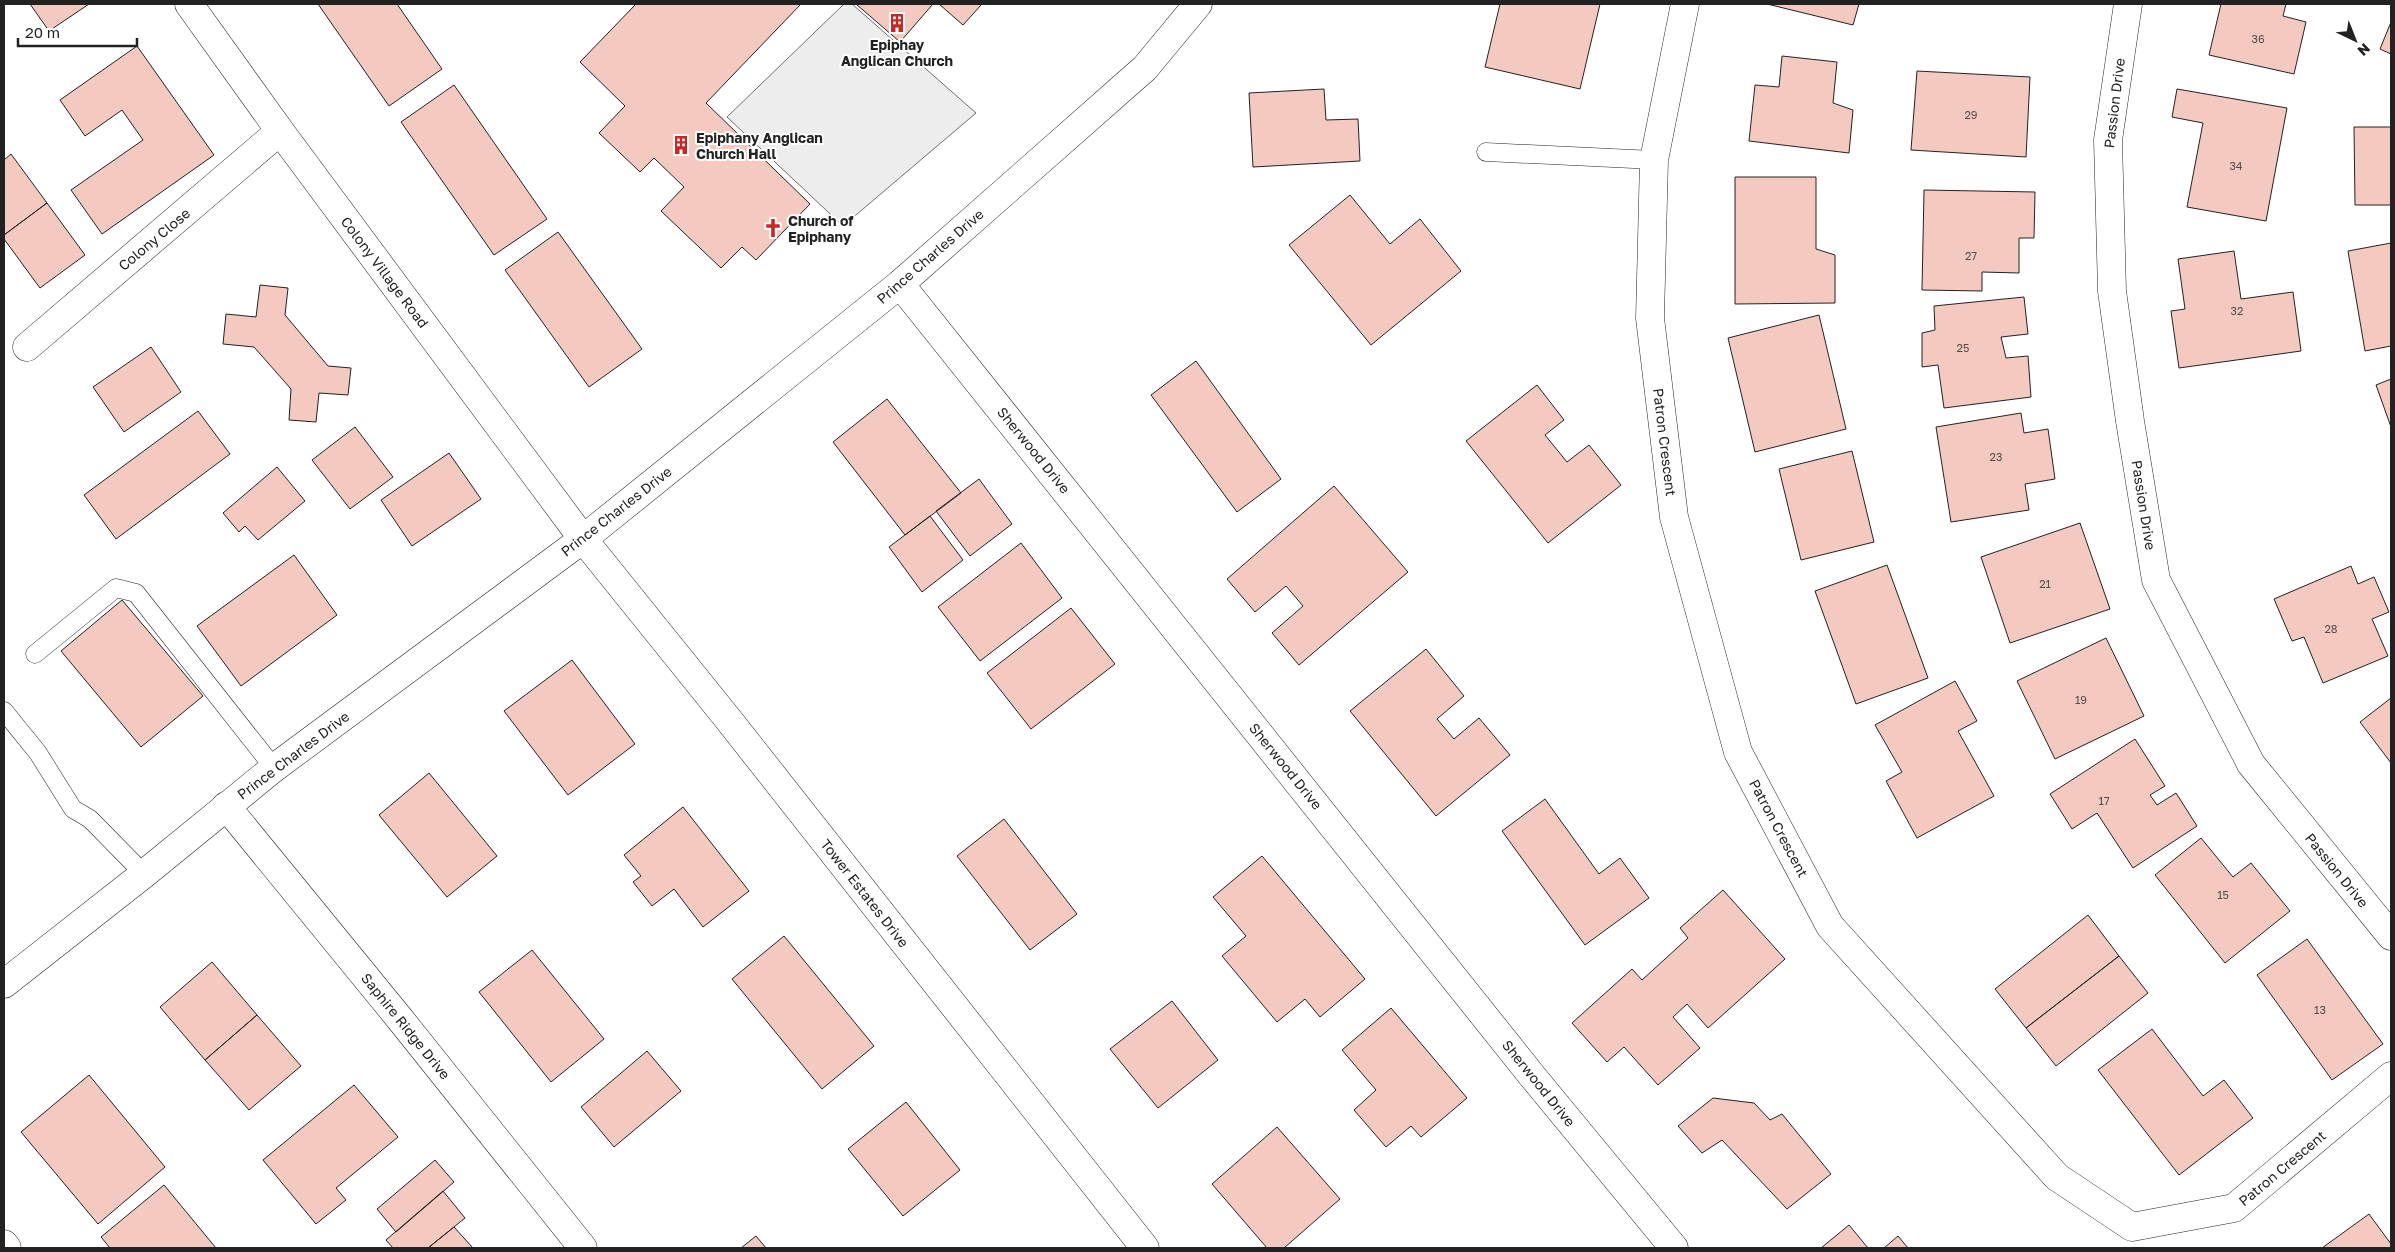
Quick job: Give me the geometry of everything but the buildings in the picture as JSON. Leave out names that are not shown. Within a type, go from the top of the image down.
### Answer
[{"type":"main road","name":"Colony Village Road","points":[[189,4],[280,131],[583,538]]},
{"type":"main road","name":"Prince Charles Drive","points":[[4,984],[144,874],[274,768],[583,538],[900,284],[1145,68],[1198,4]]},
{"type":"main road","name":"Patron Crescent","points":[[1685,4],[1654,160],[1650,318],[1674,517],[1738,752],[1830,926],[2057,1177],[2132,1227],[2234,1208],[2391,1076]]},
{"type":"main road","name":"Passion Drive","points":[[2128,4],[2108,140],[2112,291],[2130,421],[2156,580],[2251,764],[2391,936]]},
{"type":"main road","name":"Colony Close","points":[[27,346],[280,131]]},
{"type":"main road","name":"Sherwood Drive","points":[[900,284],[1527,1069],[1674,1248]]},
{"type":"main road","name":"Tower Estates Drive","points":[[583,538],[1145,1248]]},
{"type":"main road","name":"Saphire Ridge Drive","points":[[226,806],[400,1019],[582,1248]]},
{"type":"main road","points":[[4,1244],[7,1248]]},
{"type":"lane","points":[[1486,152],[1654,160]]},
{"type":"lane","points":[[36,654],[116,588],[136,593],[274,768]]},
{"type":"lane","points":[[4,711],[38,753],[73,809],[90,819],[144,874]]},
{"type":"shaded area","points":[[844,4],[852,4],[976,113],[843,226],[727,117]]},
{"type":"place","name":"Epiphay Anglican Church","points":[[897,23]]},
{"type":"place","name":"Epiphany Anglican Church Hall","points":[[681,145]]},
{"type":"place","name":"Church of Epiphany","points":[[773,228]]}]
